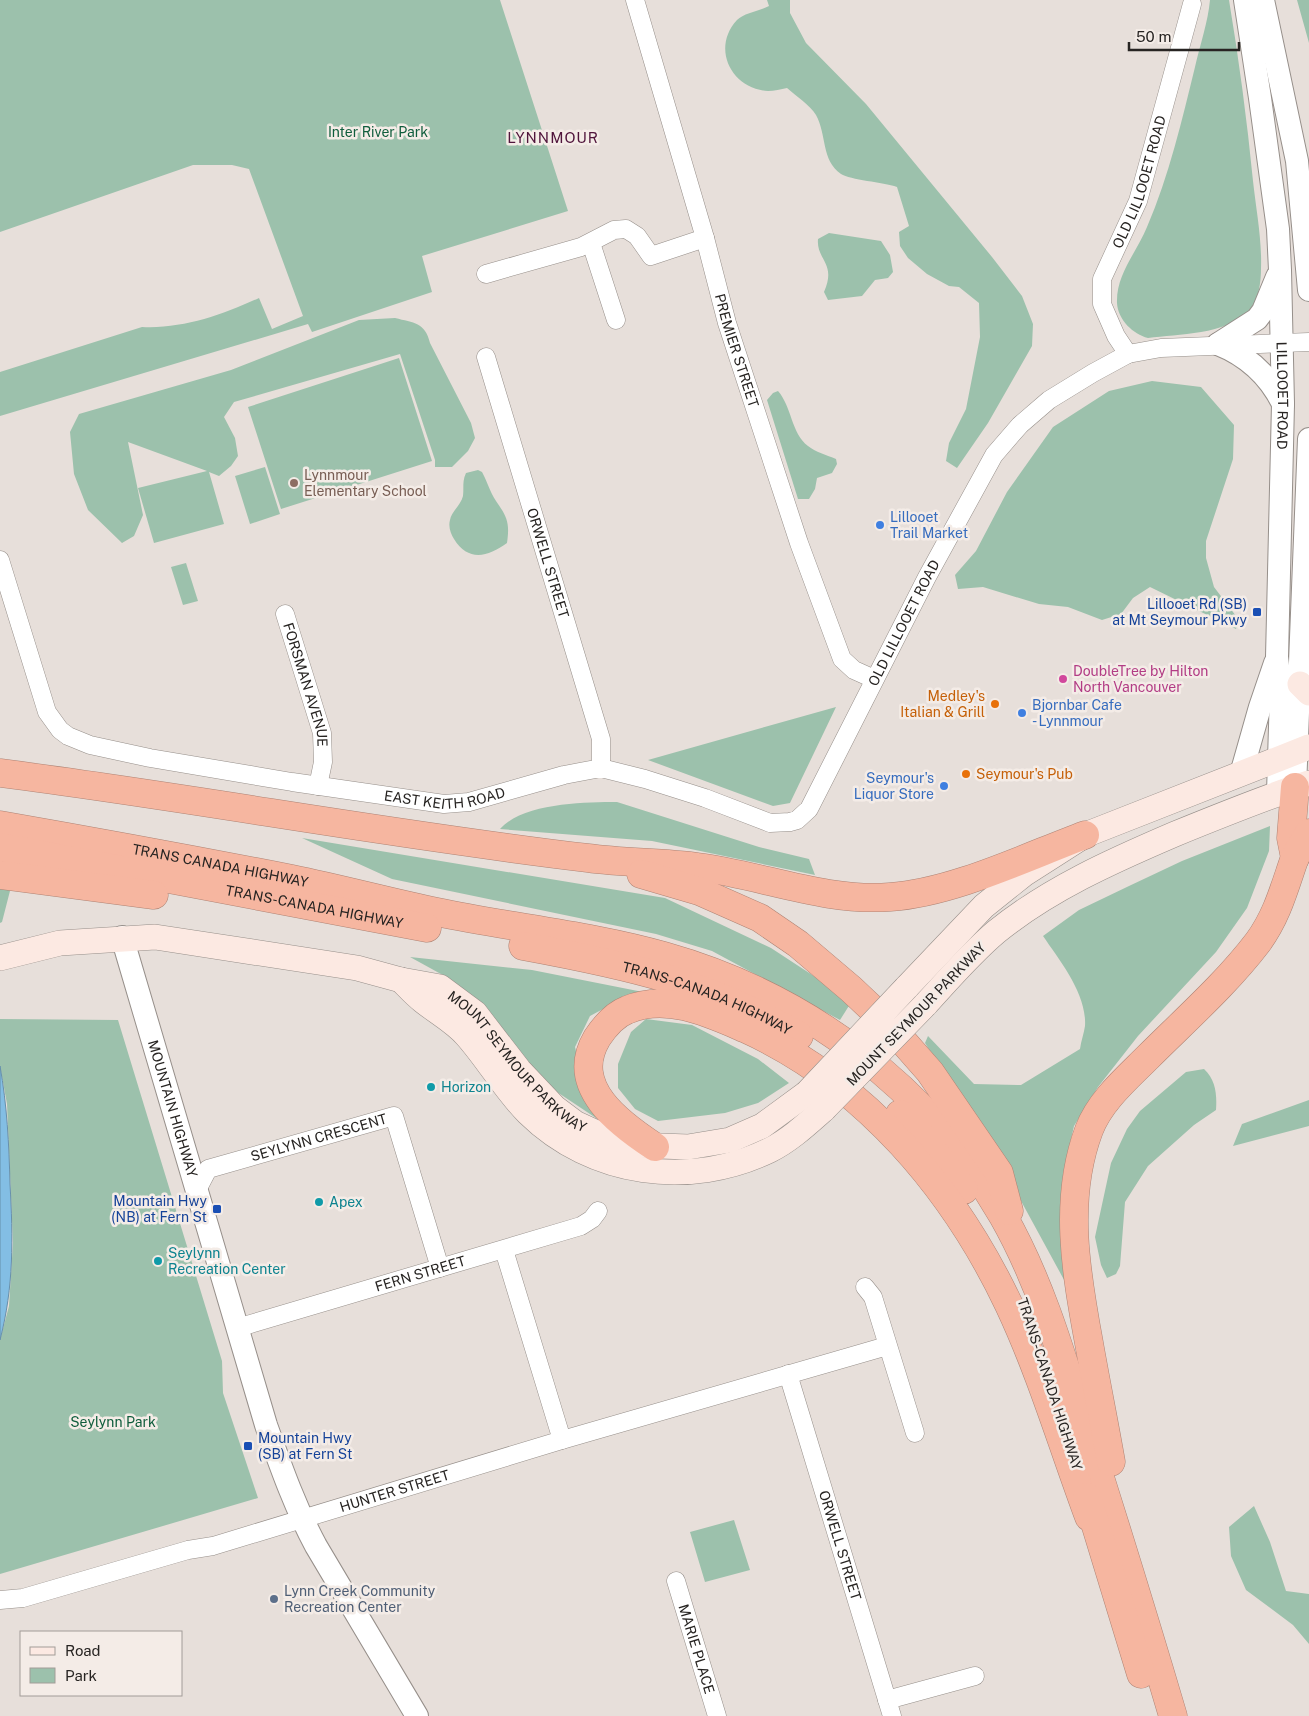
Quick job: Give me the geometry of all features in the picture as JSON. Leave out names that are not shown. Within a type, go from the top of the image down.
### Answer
[{"type":"highway","points":[[0,773],[589,859],[700,867],[827,894],[888,897],[928,891],[969,878],[1085,835]]},
{"type":"highway","points":[[1294,788],[1292,838],[1295,858]]},
{"type":"highway","points":[[1121,1575],[1074,1242],[1076,1197],[1084,1146],[1090,1128],[1100,1110],[1123,1083],[1219,986],[1257,943],[1276,914],[1295,858],[1309,833]]},
{"type":"highway","name":"TRANS CANADA HIGHWAY","points":[[9,838],[294,879],[440,913]]},
{"type":"highway","name":"TRANS-CANADA HIGHWAY","points":[[9,838],[398,923],[617,964],[697,987],[736,1002],[780,1024],[843,1064],[871,1086],[921,1135],[945,1164],[986,1224],[1005,1260],[1022,1297],[1173,1716]]},
{"type":"highway","points":[[589,859],[699,891],[760,918],[798,944],[851,989],[886,1022],[930,1072],[1000,1173],[1018,1245]]},
{"type":"highway","points":[[12,877],[398,923]]},
{"type":"highway","name":"TRANS-CANADA HIGHWAY","points":[[440,913],[577,936],[664,956],[744,984],[789,1008],[854,1048],[884,1072],[942,1129],[980,1181],[1018,1245],[1054,1331],[1121,1575],[1154,1716]]},
{"type":"highway","points":[[655,1147],[625,1128],[610,1114],[594,1087],[590,1071],[591,1053],[603,1029],[618,1015],[640,1005],[656,1003],[684,1006],[728,1021],[763,1037],[822,1072],[874,1114],[933,1181],[968,1231],[991,1270],[1022,1335],[1121,1575]]},
{"type":"main road","name":"MOUNT SEYMOUR PARKWAY","points":[[401,980],[467,1036],[528,1113],[548,1130],[600,1160],[630,1169],[678,1173],[701,1171],[738,1163],[771,1149],[786,1140],[906,988],[984,906],[1024,874],[1085,835],[1295,752]]},
{"type":"main road","name":"MOUNT SEYMOUR PARKWAY","points":[[401,980],[440,987],[475,1013],[537,1091],[575,1123],[617,1140],[655,1147],[688,1147],[730,1140],[816,1101],[925,1005],[977,949],[997,932],[1070,882],[1129,854],[1294,788]]},
{"type":"main road","points":[[11,955],[60,942],[155,937],[358,968],[401,980]]},
{"type":"street","name":"PREMIER STREET","points":[[635,0],[705,238],[730,332],[799,543],[839,653],[847,666],[874,679]]},
{"type":"street","name":"LILLOOET ROAD","points":[[1244,0],[1278,229],[1283,342],[1283,404],[1277,657],[1281,694],[1295,752]]},
{"type":"street","points":[[1262,0],[1297,161],[1309,290]]},
{"type":"street","name":"OLD LILLOOET ROAD","points":[[1128,354],[1116,336],[1102,304],[1102,279],[1138,202],[1192,4]]},
{"type":"street","points":[[486,274],[591,243],[614,230],[626,229],[637,236],[651,256],[705,238]]},
{"type":"street","points":[[591,243],[616,320]]},
{"type":"street","points":[[1218,344],[1257,319],[1263,312],[1280,270]]},
{"type":"street","name":"OLD LILLOOET ROAD","points":[[809,809],[874,679],[994,455],[1020,425],[1049,400],[1093,372],[1128,354],[1161,348],[1218,344],[1309,342]]},
{"type":"street","points":[[1218,344],[1240,354],[1261,370],[1277,390],[1283,404]]},
{"type":"street","name":"ORWELL STREET","points":[[486,358],[601,739],[601,768]]},
{"type":"street","name":"LILLOOET ROAD","points":[[1294,788],[1295,752],[1304,689],[1309,439]]},
{"type":"street","name":"EAST KEITH ROAD","points":[[0,560],[43,702],[53,722],[68,736],[90,746],[318,786],[444,804],[458,804],[564,775],[601,768],[696,795],[770,823],[790,822],[809,809]]},
{"type":"street","name":"FORSMAN AVENUE","points":[[285,614],[322,733],[322,762],[318,786]]},
{"type":"street","points":[[1241,774],[1260,707],[1277,657]]},
{"type":"street","name":"MOUNTAIN HIGHWAY","points":[[122,938],[266,1425],[301,1518],[418,1716]]},
{"type":"street","name":"SEYLYNN CRESCENT","points":[[208,1169],[394,1116],[440,1268]]},
{"type":"street","points":[[186,1156],[208,1169],[196,1192]]},
{"type":"street","name":"FERN STREET","points":[[237,1328],[581,1226],[592,1219],[598,1211]]},
{"type":"street","points":[[504,1250],[562,1440]]},
{"type":"street","points":[[865,1287],[873,1296],[915,1433]]},
{"type":"street","name":"HUNTER STREET","points":[[0,1600],[23,1598],[188,1550],[213,1546],[562,1440],[887,1346]]},
{"type":"street","name":"ORWELL STREET","points":[[788,1374],[890,1708]]},
{"type":"street","name":"MARIE PLACE","points":[[676,1582],[717,1716]]},
{"type":"street","points":[[890,1708],[975,1676]]},
{"type":"green space","name":"Inter River Park","points":[[0,0],[500,0],[568,211],[422,256],[432,292],[312,332],[308,324],[0,416],[0,372],[142,327],[172,326],[202,320],[259,298],[272,329],[303,316],[249,169],[232,165],[193,165],[0,232]]},
{"type":"green space","points":[[767,0],[790,0],[790,13],[806,43],[866,104],[1022,296],[1033,324],[1032,346],[988,423],[957,468],[946,461],[949,443],[966,409],[980,337],[979,303],[959,287],[949,286],[927,274],[908,258],[900,246],[899,232],[909,226],[897,187],[841,174],[830,162],[816,115],[807,104],[787,88],[768,91],[755,89],[735,75],[729,65],[726,54],[729,31],[740,18],[769,6]]},
{"type":"green space","points":[[1210,0],[1229,0],[1260,235],[1260,285],[1255,302],[1249,311],[1228,325],[1201,332],[1148,338],[1132,330],[1123,320],[1118,309],[1118,292],[1123,273],[1143,236],[1155,208],[1168,168],[1204,34]]},
{"type":"green space","points":[[1297,0],[1309,0],[1309,43]]},
{"type":"green space","points":[[829,233],[881,241],[890,255],[893,272],[888,278],[875,280],[862,296],[828,300],[824,292],[828,274],[818,246],[818,239]]},
{"type":"green space","points":[[395,318],[418,324],[425,331],[471,423],[475,438],[468,451],[452,467],[435,467],[435,460],[400,354],[234,402],[224,417],[235,438],[238,456],[231,466],[219,476],[209,472],[224,524],[154,543],[138,488],[207,471],[128,442],[143,515],[134,536],[122,543],[88,510],[74,474],[70,432],[79,414],[231,370],[359,320]]},
{"type":"green space","points":[[399,358],[432,461],[281,509],[248,407]]},
{"type":"green space","points":[[1152,381],[1201,387],[1234,425],[1233,459],[1206,541],[1206,558],[1214,587],[1239,620],[1236,629],[1150,587],[1133,598],[1121,614],[1102,620],[1068,607],[1039,604],[983,587],[958,589],[955,575],[976,551],[1007,492],[1053,427],[1109,391]]},
{"type":"green space","points":[[778,391],[783,397],[802,441],[814,450],[836,459],[837,464],[832,473],[817,478],[815,489],[809,499],[798,499],[767,400],[773,393]]},
{"type":"green space","points":[[265,467],[280,514],[250,524],[235,476]]},
{"type":"green space","points":[[478,470],[482,472],[508,525],[507,543],[493,552],[479,555],[472,554],[460,546],[454,539],[449,525],[451,517],[463,496],[466,473]]},
{"type":"green space","points":[[186,563],[198,601],[183,605],[171,567]]},
{"type":"green space","points":[[836,707],[790,803],[773,806],[648,760]]},
{"type":"green space","points":[[617,802],[759,847],[809,859],[815,875],[652,841],[500,829],[510,820],[538,809],[572,804]]},
{"type":"green space","points":[[1270,826],[1269,851],[1247,908],[1216,952],[1138,1036],[1098,1087],[1074,1126],[1065,1166],[1061,1222],[1069,1289],[1002,1166],[925,1043],[928,1036],[974,1084],[1021,1085],[1080,1049],[1085,1026],[1082,1002],[1071,978],[1043,936],[1079,910],[1182,861]]},
{"type":"green space","points":[[302,838],[665,898],[771,948],[852,1001],[840,1020],[712,951],[656,934],[392,879]]},
{"type":"green space","points":[[0,868],[11,887],[2,922],[0,923]]},
{"type":"green space","points":[[410,957],[532,970],[653,994],[618,1001],[590,1016],[575,1047],[582,1076],[602,1122],[557,1092],[531,1068],[476,1002],[450,979]]},
{"type":"green space","name":"Seylynn Park","points":[[0,1019],[118,1020],[222,1361],[223,1393],[258,1498],[0,1574],[0,1340],[9,1306],[13,1243],[7,1104],[0,1066]]},
{"type":"green space","points":[[646,1019],[692,1025],[758,1059],[789,1083],[758,1103],[725,1113],[658,1121],[635,1109],[618,1088],[618,1064],[631,1032]]},
{"type":"green space","points":[[1204,1069],[1211,1078],[1215,1088],[1216,1110],[1194,1125],[1148,1166],[1125,1202],[1120,1266],[1116,1274],[1107,1278],[1101,1265],[1095,1237],[1111,1163],[1127,1129],[1140,1111],[1186,1072]]},
{"type":"green space","points":[[1309,1100],[1309,1126],[1233,1146],[1242,1124]]},
{"type":"green space","points":[[1254,1506],[1270,1542],[1286,1591],[1309,1594],[1309,1644],[1293,1625],[1246,1590],[1231,1556],[1229,1527]]},
{"type":"green space","points":[[734,1520],[750,1570],[705,1582],[690,1532]]},
{"type":"water","points":[[0,1066],[8,1139],[12,1243],[8,1300],[0,1340]]},
{"type":"place","name":"Lynnmour Elementary School","points":[[294,483]]},
{"type":"place","name":"Lillooet Trail Market","points":[[880,525]]},
{"type":"place","name":"Lillooet Rd (SB) at Mt Seymour Pkwy","points":[[1257,612]]},
{"type":"place","name":"DoubleTree by Hilton North Vancouver","points":[[1063,679]]},
{"type":"place","name":"Medley's Italian & Grill","points":[[995,704]]},
{"type":"place","name":"Bjornbar Cafe - Lynnmour","points":[[1022,713]]},
{"type":"place","name":"Seymour's Pub","points":[[966,774]]},
{"type":"place","name":"Seymour's Liquor Store","points":[[944,786]]},
{"type":"place","name":"Horizon","points":[[431,1087]]},
{"type":"place","name":"Apex","points":[[319,1202]]},
{"type":"place","name":"Mountain Hwy (NB) at Fern St","points":[[217,1209]]},
{"type":"place","name":"Seylynn Recreation Center","points":[[158,1261]]},
{"type":"place","name":"Mountain Hwy (SB) at Fern St","points":[[248,1446]]},
{"type":"place","name":"Lynn Creek Community Recreation Center","points":[[274,1599]]},
{"type":"district","name":"LYNNMOUR","points":[[553,138]]}]
